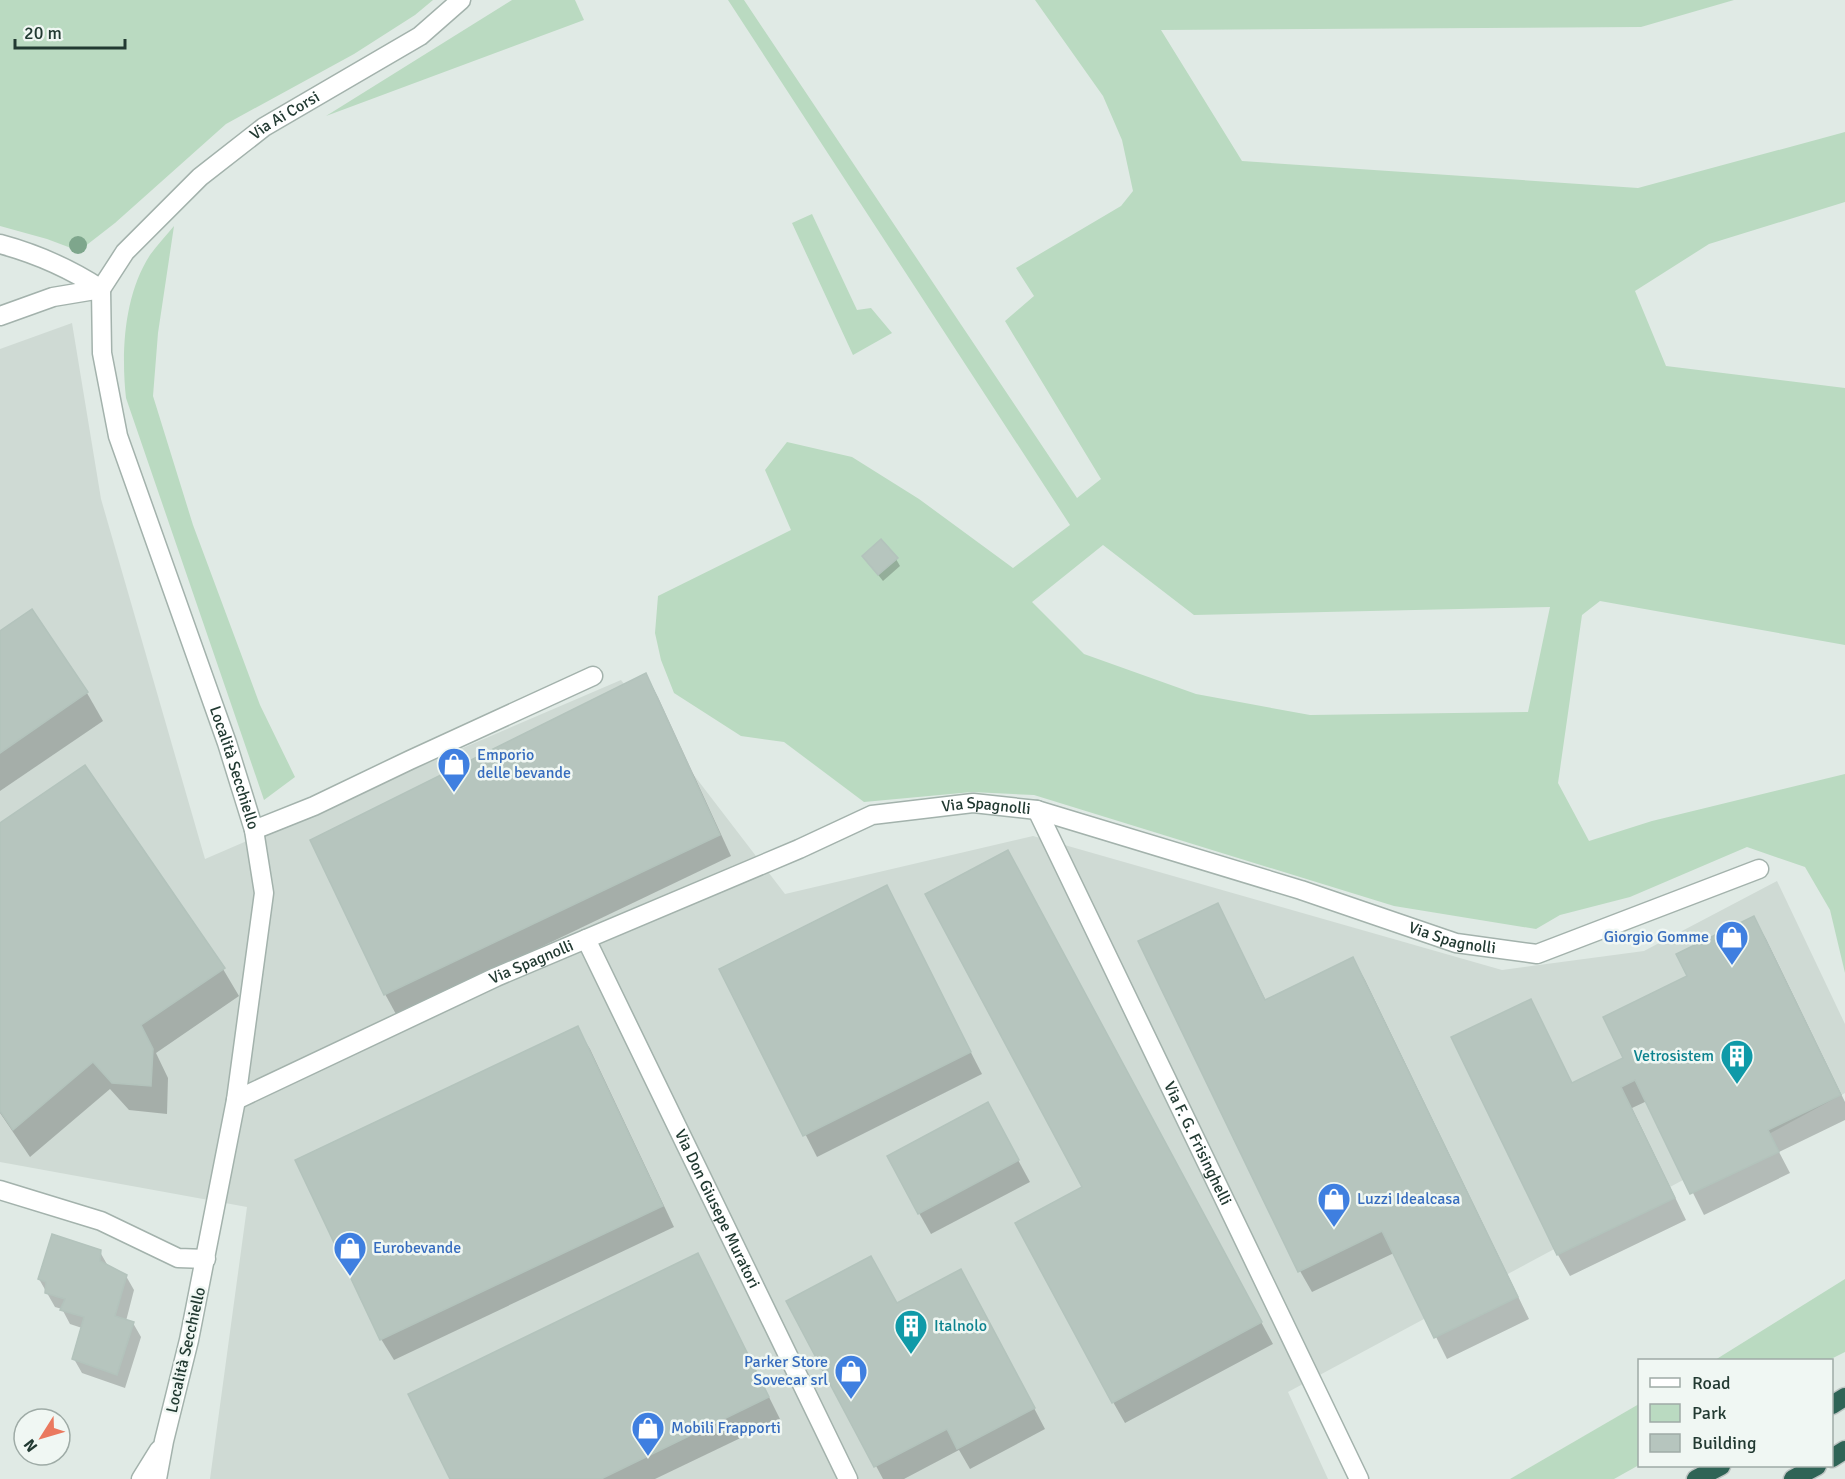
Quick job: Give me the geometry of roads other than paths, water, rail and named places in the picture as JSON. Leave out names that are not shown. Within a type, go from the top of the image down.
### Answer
[{"type":"highway","points":[[1696,1479],[1719,1467]]},
{"type":"highway","points":[[1792,1479],[1815,1467]]},
{"type":"street","name":"Via Ai Corsi","points":[[101,289],[125,252],[200,177],[264,127],[420,36],[460,0]]},
{"type":"street","points":[[0,244],[76,272],[101,289]]},
{"type":"street","points":[[0,316],[52,297],[101,289]]},
{"type":"street","name":"Località Secchiello","points":[[101,289],[102,353],[118,436],[226,743],[254,830],[264,893],[236,1100],[189,1340],[164,1441],[159,1479]]},
{"type":"street","points":[[254,830],[314,806],[593,676]]},
{"type":"street","name":"Via Spagnolli","points":[[236,1100],[496,977],[799,849],[872,815],[974,802],[1037,810],[1301,890],[1456,943],[1537,954],[1760,869]]},
{"type":"street","name":"Via F. G. Frisinghelli","points":[[1037,810],[1359,1479]]},
{"type":"street","name":"Via Don Giusepe Muratori","points":[[586,939],[848,1479]]},
{"type":"street","points":[[0,1190],[101,1221],[178,1258],[206,1259]]},
{"type":"street","points":[[141,1479],[164,1441]]},
{"type":"place","name":"Emporio delle bevande","points":[[454,793]]},
{"type":"place","name":"Giorgio Gomme","points":[[1732,966]]},
{"type":"place","name":"Vetrosistem","points":[[1737,1085]]},
{"type":"place","name":"Luzzi Idealcasa","points":[[1334,1228]]},
{"type":"place","name":"Eurobevande","points":[[350,1277]]},
{"type":"place","name":"Italnolo","points":[[911,1355]]},
{"type":"place","name":"Parker Store Sovecar srl","points":[[851,1400]]},
{"type":"place","name":"Mobili Frapporti","points":[[648,1457]]}]
